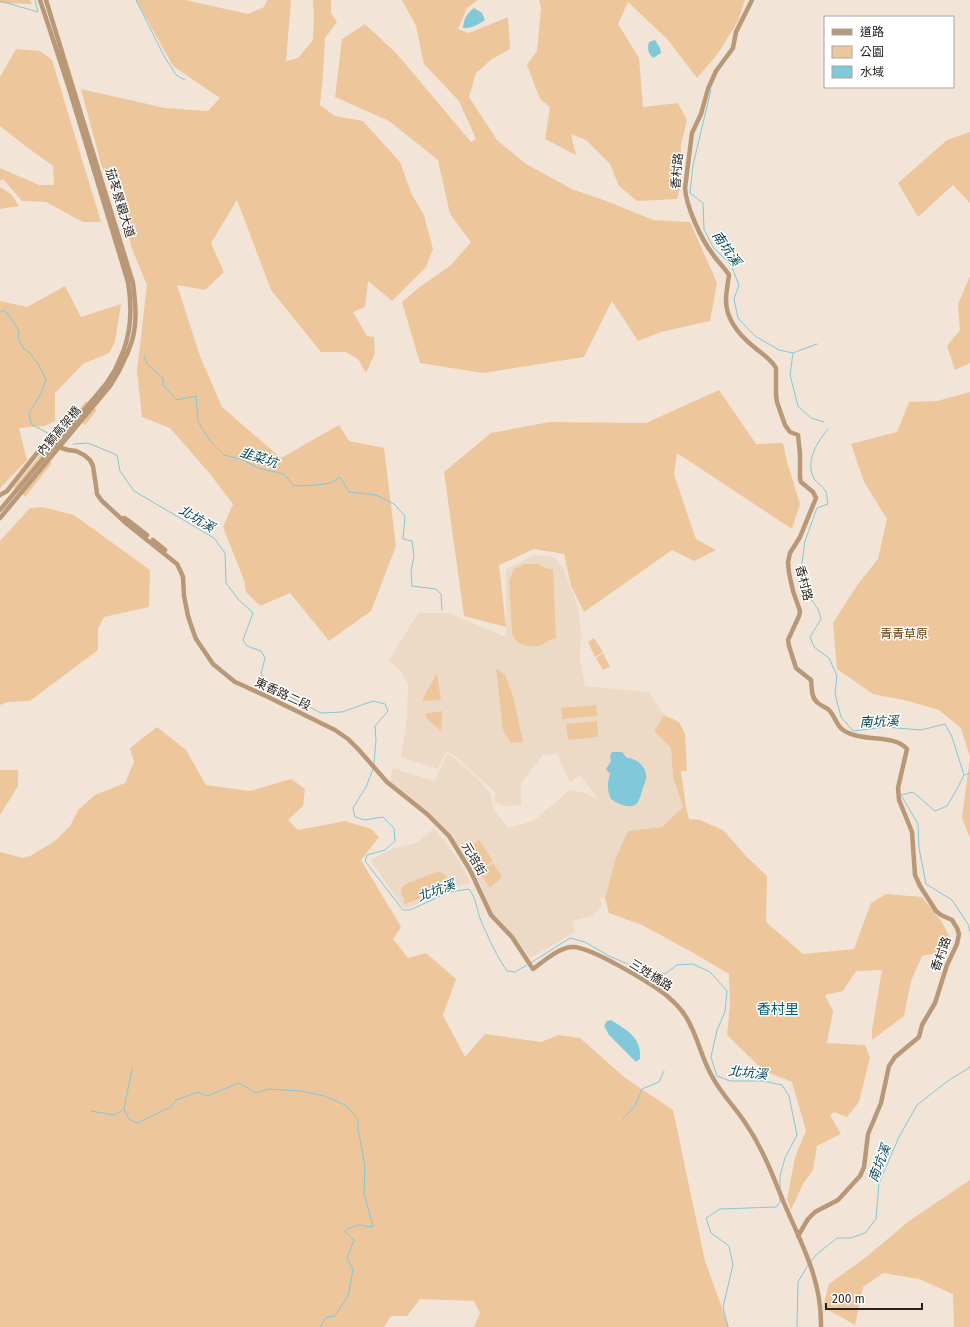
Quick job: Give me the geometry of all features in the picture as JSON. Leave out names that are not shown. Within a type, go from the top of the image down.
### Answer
[{"type":"street","name":"茄苳景觀大道","points":[[40,0],[59,62],[69,88],[128,282],[131,306],[129,333],[125,353]]},
{"type":"street","name":"茄苳景觀大道","points":[[46,0],[133,283],[136,305],[134,333],[125,353]]},
{"type":"street","name":"香村路","points":[[752,0],[736,32],[733,48],[712,79],[701,114],[692,133],[685,196],[687,204],[703,239],[711,253],[729,275],[726,300],[728,314],[735,327],[753,346],[769,359],[776,368],[776,395],[779,408],[787,429],[798,435],[801,482],[813,492],[816,498],[800,537],[790,553],[788,562],[793,591],[800,608],[799,616],[788,640],[794,664],[811,680],[812,694],[815,700],[829,710],[836,723],[843,730],[864,738],[875,738],[901,743],[907,750],[898,788],[900,800],[912,832],[916,875],[920,886],[936,911],[952,920],[959,934],[955,950],[947,965],[937,996],[922,1025],[919,1037],[895,1057],[889,1066],[881,1103],[868,1134],[864,1167],[860,1176],[838,1200],[815,1212],[808,1219],[798,1236]]},
{"type":"street","name":"內獅高架橋","points":[[0,510],[106,384],[125,353]]},
{"type":"street","name":"內獅高架橋","points":[[0,518],[110,386],[119,371],[125,353]]},
{"type":"street","name":"東香路二段","points":[[0,495],[7,491],[41,448],[48,444],[76,451],[84,455],[90,460],[94,469],[96,486],[102,501],[127,524],[150,541],[176,564],[180,570],[183,577],[189,620],[196,639],[213,664],[235,682],[335,730],[359,750],[380,772],[387,782]]},
{"type":"street","name":"元培街","points":[[387,782],[427,814],[449,836],[470,870],[491,915],[512,937],[532,968]]},
{"type":"street","name":"三姓橋路","points":[[532,968],[563,949],[571,947],[582,948],[595,953],[648,983],[677,1005],[686,1016],[699,1042],[712,1077],[746,1124],[763,1152],[798,1236]]},
{"type":"street","points":[[798,1236],[812,1266],[818,1292],[821,1327]]},
{"type":"shaded area","points":[[535,555],[554,557],[563,567],[578,607],[581,632],[580,661],[585,686],[649,692],[664,715],[654,731],[671,748],[673,777],[683,807],[662,827],[628,831],[616,857],[605,898],[600,898],[602,906],[592,916],[572,921],[575,932],[530,958],[515,937],[495,918],[481,885],[452,838],[390,783],[393,768],[434,781],[448,753],[475,776],[490,793],[494,810],[508,828],[533,821],[570,790],[588,794],[600,802],[580,775],[570,783],[557,754],[543,755],[521,783],[521,805],[504,806],[495,802],[495,792],[456,757],[447,751],[438,769],[401,757],[407,717],[408,684],[401,672],[389,660],[418,613],[448,613],[506,637],[506,569]]},
{"type":"shaded area","points":[[434,828],[456,856],[471,883],[450,889],[409,908],[403,907],[370,860],[392,849],[418,842]]},
{"type":"green space","points":[[0,0],[30,0],[32,4],[0,3]]},
{"type":"green space","points":[[136,0],[185,0],[248,14],[264,7],[267,0],[291,0],[286,61],[298,58],[313,40],[313,0],[331,0],[331,13],[337,22],[325,38],[320,105],[335,116],[363,121],[400,162],[412,195],[424,215],[433,249],[426,267],[392,301],[368,281],[365,307],[353,312],[367,336],[374,337],[375,353],[366,373],[358,359],[346,352],[321,352],[271,290],[237,200],[211,243],[224,272],[205,290],[177,285],[200,356],[222,407],[281,458],[339,425],[349,441],[384,448],[396,546],[371,611],[329,641],[290,593],[260,606],[246,592],[244,580],[223,527],[233,504],[210,474],[170,428],[142,417],[137,371],[147,285],[132,249],[121,207],[101,164],[81,89],[165,108],[208,111],[220,98],[173,66]]},
{"type":"green space","points":[[402,0],[478,0],[467,8],[458,29],[469,33],[508,17],[510,49],[492,59],[476,73],[469,97],[497,140],[526,164],[572,189],[653,220],[690,222],[717,283],[710,321],[661,332],[638,341],[612,301],[584,357],[483,373],[420,363],[402,302],[417,289],[451,265],[471,242],[450,214],[438,160],[389,121],[335,97],[342,39],[365,24],[397,54],[471,142],[476,139],[459,101],[424,64],[416,26]]},
{"type":"green space","points":[[539,0],[745,0],[738,21],[717,55],[697,78],[668,40],[628,2],[618,24],[639,58],[643,107],[678,103],[687,120],[681,146],[681,185],[677,199],[637,201],[619,186],[610,164],[586,140],[571,134],[576,155],[545,139],[550,107],[540,99],[527,65],[537,51],[541,8]]},
{"type":"green space","points":[[16,49],[40,51],[52,60],[101,222],[83,222],[46,202],[22,201],[3,179],[0,181],[0,168],[39,185],[54,185],[53,166],[0,126],[0,77]]},
{"type":"green space","points":[[970,132],[970,203],[953,185],[918,217],[898,183],[947,140]]},
{"type":"green space","points":[[0,187],[11,194],[19,206],[0,209]]},
{"type":"green space","points":[[970,276],[970,363],[955,370],[947,346],[960,330],[958,304]]},
{"type":"green space","points":[[65,286],[81,317],[121,304],[115,342],[109,353],[83,364],[55,393],[55,421],[45,426],[19,428],[27,460],[0,489],[0,301],[27,307]]},
{"type":"green space","points":[[719,390],[756,444],[783,443],[787,462],[800,504],[792,529],[677,453],[674,475],[696,539],[716,550],[694,561],[672,550],[584,612],[571,586],[564,554],[534,549],[499,565],[506,627],[464,616],[444,472],[491,433],[550,422],[646,423]]},
{"type":"green space","name":"青青草原","points":[[970,392],[970,757],[961,728],[939,710],[908,701],[873,694],[837,669],[833,623],[858,584],[878,559],[887,519],[864,482],[851,444],[897,432],[909,402],[937,401]]},
{"type":"green space","points":[[86,401],[97,410],[85,425],[74,416]]},
{"type":"green space","points":[[41,454],[52,463],[25,497],[14,487]]},
{"type":"green space","points":[[42,507],[74,515],[150,570],[149,607],[104,617],[98,629],[98,650],[30,701],[8,702],[0,705],[0,541],[30,508]]},
{"type":"green space","points":[[524,564],[537,564],[548,569],[553,569],[556,638],[537,646],[528,646],[520,643],[516,640],[512,633],[509,580],[514,569]]},
{"type":"green space","points":[[594,638],[603,652],[595,657],[588,642]]},
{"type":"green space","points":[[603,653],[610,667],[603,670],[596,658]]},
{"type":"green space","points":[[496,668],[505,675],[513,696],[523,742],[511,743],[503,730]]},
{"type":"green space","points":[[437,673],[441,700],[423,701],[423,698]]},
{"type":"green space","points":[[596,705],[597,716],[562,719],[561,708]]},
{"type":"green space","points":[[442,711],[441,731],[426,718],[425,714]]},
{"type":"green space","points":[[664,715],[679,722],[685,734],[687,771],[681,771],[689,819],[700,820],[723,830],[748,858],[767,876],[766,922],[803,954],[854,949],[871,903],[886,894],[922,897],[942,922],[950,938],[947,951],[922,956],[911,981],[904,1016],[872,1040],[872,1030],[882,970],[856,971],[843,991],[825,995],[833,1011],[827,1043],[865,1045],[870,1058],[859,1102],[847,1117],[834,1112],[830,1115],[841,1134],[817,1146],[813,1170],[803,1184],[791,1210],[787,1199],[795,1157],[806,1131],[792,1082],[764,1071],[727,1035],[730,1005],[729,974],[642,925],[609,913],[605,898],[616,857],[628,831],[662,827],[683,807],[673,777],[671,748],[654,731]]},
{"type":"green space","points":[[597,721],[598,737],[568,740],[566,724]]},
{"type":"green space","points":[[157,727],[186,750],[206,785],[250,791],[291,779],[305,789],[303,806],[288,820],[298,830],[345,821],[371,829],[379,837],[361,860],[401,927],[393,939],[408,958],[426,953],[456,979],[443,1015],[465,1057],[485,1034],[541,1042],[559,1035],[580,1038],[624,1077],[673,1110],[705,1261],[729,1327],[474,1327],[480,1313],[474,1301],[420,1299],[407,1316],[391,1316],[384,1327],[0,1327],[0,852],[23,858],[30,856],[55,841],[70,826],[78,810],[95,795],[125,783],[134,762],[130,748]]},
{"type":"green space","points":[[970,757],[970,838],[962,818]]},
{"type":"green space","points":[[0,770],[18,770],[18,786],[0,815]]},
{"type":"green space","points":[[479,840],[493,861],[481,869],[471,855],[474,854],[469,847]]},
{"type":"green space","points":[[493,863],[502,877],[490,888],[479,872]]},
{"type":"green space","points":[[436,872],[445,875],[447,884],[453,882],[454,885],[405,904],[403,902],[405,900],[401,894],[402,887]]},
{"type":"green space","points":[[970,1180],[970,1327],[954,1327],[953,1294],[919,1279],[883,1273],[863,1287],[855,1325],[823,1307],[829,1284],[865,1258],[909,1221]]},
{"type":"water","points":[[474,8],[482,13],[485,20],[478,25],[463,28],[466,17]]},
{"type":"water","points":[[655,40],[661,53],[653,58],[648,51],[648,47],[649,42]]},
{"type":"water","points":[[612,752],[622,752],[627,758],[631,758],[638,762],[644,768],[646,780],[639,800],[632,806],[623,805],[611,799],[608,787],[610,774],[606,769],[611,761],[610,756]]},
{"type":"water","points":[[611,1020],[628,1031],[639,1045],[640,1059],[636,1062],[609,1035],[604,1026],[607,1021]]},
{"type":"waterway","name":"北坑溪","points":[[0,1],[38,12],[35,0]]},
{"type":"waterway","points":[[136,0],[164,56],[176,75],[185,80]]},
{"type":"waterway","name":"南坑溪","points":[[711,90],[693,165],[690,193],[703,203],[704,229],[713,247],[731,265],[739,285],[734,299],[738,318],[755,336],[779,350],[793,353],[790,375],[798,406],[811,418],[824,422]]},
{"type":"waterway","name":"北坑溪","points":[[0,312],[5,310],[19,331],[18,339],[24,349],[29,352],[39,365],[46,380],[41,393],[29,414],[31,424],[55,437]]},
{"type":"waterway","points":[[793,353],[817,344]]},
{"type":"waterway","name":"韭菜坑","points":[[144,356],[147,364],[163,378],[163,385],[177,400],[196,396],[198,422],[211,442],[224,455],[241,459],[258,468],[284,474],[294,486],[331,483],[340,477],[349,492],[376,495],[394,504],[405,516],[403,539],[412,541],[414,556],[411,571],[412,586],[436,589],[441,594],[442,610]]},
{"type":"waterway","name":"南坑溪","points":[[828,429],[816,446],[811,460],[812,473],[815,480],[826,492],[828,504],[817,508],[805,541],[801,570],[803,588],[818,609],[821,619],[810,637],[814,647],[829,658],[837,676],[835,694],[841,717],[853,731],[885,727],[921,730],[945,724],[952,737],[964,775],[947,806],[935,811],[913,792],[901,795],[918,824],[919,848],[926,884],[952,900],[968,924],[970,932]]},
{"type":"waterway","name":"北坑溪","points":[[73,444],[88,443],[117,455],[120,471],[134,491],[214,538],[225,553],[226,583],[238,599],[253,613],[243,640],[247,646],[261,651],[265,658],[261,673],[267,685],[321,713],[342,712],[373,701],[385,704],[388,711],[375,726],[376,740],[374,764]]},
{"type":"waterway","name":"北坑溪","points":[[373,769],[366,787],[353,808],[355,817],[365,820],[383,817],[394,828],[395,841],[385,850],[367,855],[365,861],[403,910],[410,910],[449,892],[469,889],[487,934],[507,971],[515,972],[527,965]]},
{"type":"waterway","name":"南坑溪","points":[[965,775],[970,773]]},
{"type":"waterway","name":"北坑溪","points":[[532,962],[570,938],[585,942],[609,956],[649,973],[665,974],[677,965],[693,964],[710,972],[727,991],[725,1012],[717,1030],[711,1057],[717,1076],[730,1081],[763,1081],[782,1085],[789,1096],[797,1135],[785,1158],[780,1176],[780,1188]]},
{"type":"waterway","name":"南坑溪","points":[[811,1261],[817,1254],[837,1238],[851,1238],[865,1233],[876,1219],[879,1183],[899,1137],[917,1105],[970,1066]]},
{"type":"waterway","points":[[132,1069],[124,1109],[129,1119],[137,1123],[171,1107],[176,1100],[198,1092],[207,1096],[239,1083],[256,1093],[268,1089],[301,1091],[325,1096],[345,1105],[358,1119],[358,1130],[365,1166],[364,1193],[373,1227],[358,1225],[347,1229],[345,1232],[354,1240],[347,1258],[353,1270],[348,1296],[335,1316],[327,1317],[320,1327]]},
{"type":"waterway","points":[[623,1119],[635,1106],[642,1089],[659,1082],[664,1071]]},
{"type":"waterway","points":[[91,1111],[114,1115],[123,1110]]},
{"type":"waterway","name":"北坑溪","points":[[728,1327],[723,1307],[733,1265],[729,1246],[711,1233],[706,1218],[720,1209],[776,1207],[780,1202],[780,1197]]},
{"type":"waterway","name":"南坑溪","points":[[797,1327],[798,1282],[808,1265]]},
{"type":"district","name":"香村里","points":[[778,1009]]}]
